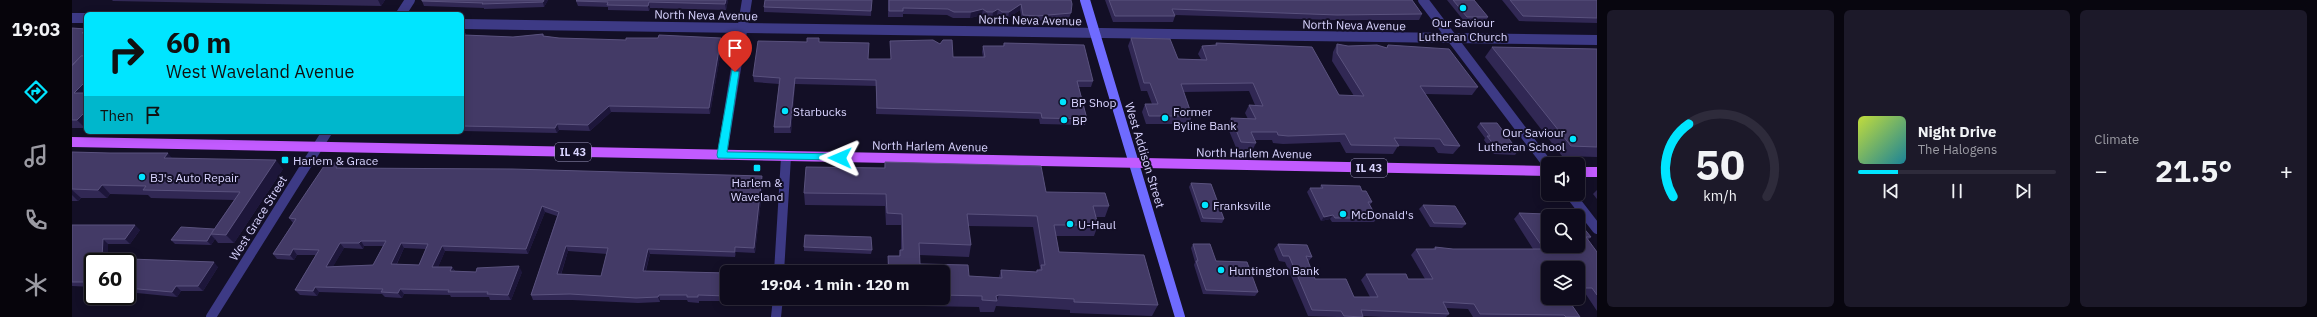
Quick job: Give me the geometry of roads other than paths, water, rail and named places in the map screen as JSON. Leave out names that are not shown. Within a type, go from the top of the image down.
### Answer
[{"type":"main road","name":"North Harlem Avenue","points":[[72,142],[1541,171]]},
{"type":"main road","points":[[1585,172],[1597,172]]},
{"type":"street","points":[[402,12],[410,0]]},
{"type":"street","points":[[722,155],[747,0]]},
{"type":"street","name":"West Addison Street","points":[[1085,0],[1180,317]]},
{"type":"street","points":[[1423,0],[1542,157]]},
{"type":"street","points":[[72,18],[84,18]]},
{"type":"street","name":"North Neva Avenue","points":[[464,24],[1597,40]]},
{"type":"street","name":"West Grace Street","points":[[211,317],[326,134]]},
{"type":"street","points":[[779,265],[786,157]]},
{"type":"street","points":[[1575,201],[1597,229]]},
{"type":"street","points":[[776,317],[777,305]]},
{"type":"place","name":"Our Saviour Lutheran Church","points":[[1463,8]]},
{"type":"place","name":"BP Shop","points":[[1063,102]]},
{"type":"place","name":"Starbucks","points":[[785,111]]},
{"type":"place","name":"Former Byline Bank","points":[[1165,118]]},
{"type":"place","name":"BP","points":[[1064,120]]},
{"type":"place","name":"Our Saviour Lutheran School","points":[[1573,139]]},
{"type":"place","name":"Harlem & Grace","points":[[285,160]]},
{"type":"place","name":"Harlem & Waveland","points":[[757,168]]},
{"type":"place","name":"BJ's Auto Repair","points":[[142,177]]},
{"type":"place","name":"Franksville","points":[[1205,205]]},
{"type":"place","name":"McDonald's","points":[[1343,214]]},
{"type":"place","name":"U-Haul","points":[[1070,224]]},
{"type":"place","name":"Huntington Bank","points":[[1221,270]]}]
